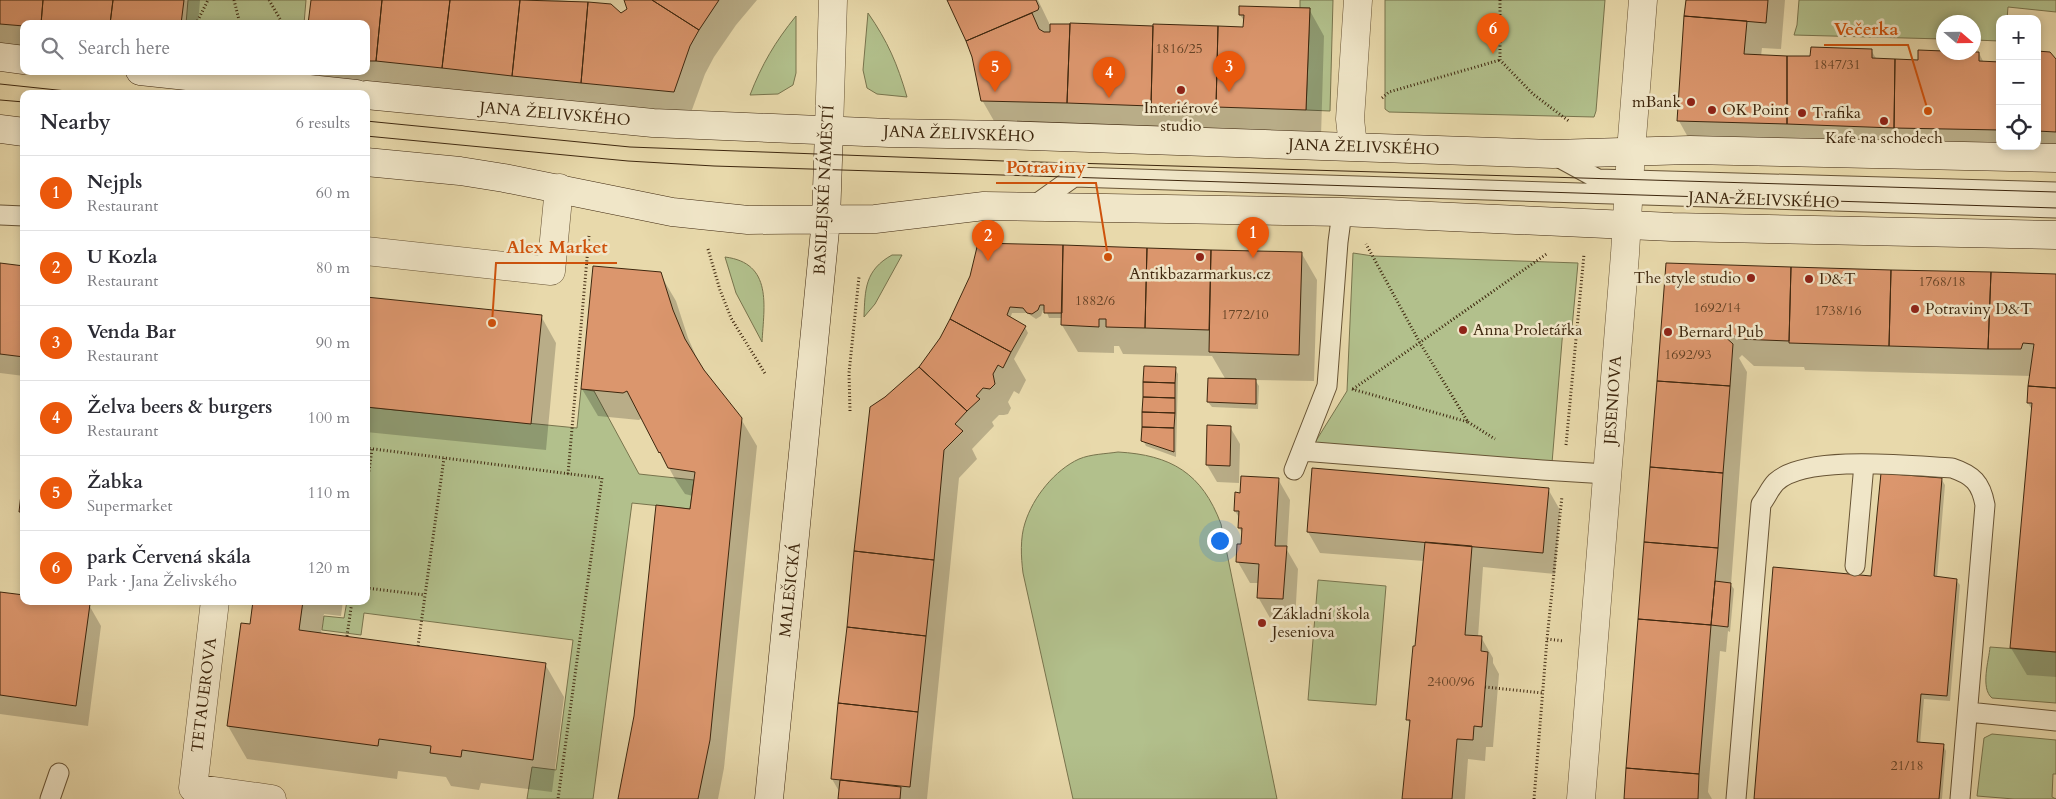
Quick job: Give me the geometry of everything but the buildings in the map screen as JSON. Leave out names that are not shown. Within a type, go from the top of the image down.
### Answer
[{"type":"main road","name":"BASILEJSKÉ NÁMĚSTÍ","points":[[810,380],[826,220],[833,0]]},
{"type":"main road","points":[[1353,146],[1350,119],[1358,0]]},
{"type":"main road","name":"JESENIOVA","points":[[1581,799],[1643,0]]},
{"type":"main road","points":[[0,57],[20,60]]},
{"type":"main road","points":[[178,75],[318,90]]},
{"type":"main road","name":"JANA ŽELIVSKÉHO","points":[[370,95],[652,123],[829,130],[1553,154],[1707,150],[2056,158]]},
{"type":"main road","points":[[0,129],[20,132]]},
{"type":"main road","name":"JANA ŽELIVSKÉHO","points":[[370,162],[460,171],[559,188],[627,204],[725,219],[876,219],[984,206],[1342,212],[1672,227],[2056,235]]},
{"type":"main road","points":[[370,251],[551,271],[559,188]]},
{"type":"main road","name":"MALEŠICKÁ","points":[[769,799],[810,380]]},
{"type":"main road","name":"TETAUEROVA","points":[[215,605],[193,788],[272,799]]},
{"type":"lane","name":"JANA ŽELIVSKÉHO","points":[[1553,154],[1598,179],[1629,188],[2056,208]]},
{"type":"lane","name":"JANA ŽELIVSKÉHO","points":[[1032,207],[1074,178],[1629,188],[2056,192]]},
{"type":"lane","points":[[1294,470],[1327,386],[1342,212]]},
{"type":"lane","points":[[0,215],[20,216]]},
{"type":"lane","points":[[1302,451],[1607,474]]},
{"type":"lane","points":[[1855,566],[1864,464]]},
{"type":"lane","points":[[1736,799],[1761,504],[1776,482],[1792,472],[1813,467],[1864,464],[1952,468],[1964,472],[1982,489],[1985,504],[1960,799]]},
{"type":"lane","points":[[1968,712],[2056,721]]},
{"type":"lane","points":[[50,799],[59,773]]},
{"type":"path","points":[[198,20],[208,0]]},
{"type":"path","points":[[234,0],[239,20]]},
{"type":"path","points":[[269,0],[281,20]]},
{"type":"path","points":[[1500,0],[1500,60],[1533,94],[1571,123]]},
{"type":"path","points":[[1376,104],[1389,92],[1500,60]]},
{"type":"path","points":[[568,474],[589,236]]},
{"type":"path","points":[[1327,386],[1353,389],[1468,422],[1420,343],[1366,243]]},
{"type":"path","points":[[708,248],[720,290],[731,318],[766,375]]},
{"type":"path","points":[[1353,389],[1548,252]]},
{"type":"path","points":[[1534,799],[1584,254]]},
{"type":"path","points":[[850,411],[849,373],[859,277]]},
{"type":"path","points":[[370,463],[372,449],[602,478],[558,799]]},
{"type":"path","points":[[418,646],[444,458]]},
{"type":"path","points":[[370,588],[425,595]]},
{"type":"path","points":[[347,636],[351,605]]},
{"type":"path","points":[[1485,687],[1543,693]]},
{"type":"green space","points":[[188,0],[306,0],[304,20],[186,20]]},
{"type":"green space","points":[[1300,0],[1333,0],[1330,111],[1306,110],[1310,8],[1300,8]]},
{"type":"green space","points":[[1385,0],[1605,0],[1594,117],[1389,112],[1385,109]]},
{"type":"green space","points":[[1799,0],[2056,0],[2056,12],[2008,7],[2007,15],[1996,15],[1996,41],[1981,40],[1981,15],[1936,15],[1936,39],[1794,35],[1797,25]]},
{"type":"green space","points":[[868,13],[891,53],[907,97],[877,94],[867,88],[863,70]]},
{"type":"green space","points":[[796,16],[796,73],[793,85],[778,94],[750,95],[759,73],[770,54]]},
{"type":"green space","points":[[1353,253],[1373,256],[1578,263],[1572,328],[1563,329],[1552,463],[1314,444],[1347,391]]},
{"type":"green space","points":[[892,255],[902,255],[875,304],[864,317],[868,281],[876,267]]},
{"type":"green space","points":[[725,257],[740,261],[751,268],[758,277],[764,301],[762,342],[736,293]]},
{"type":"green space","points":[[581,389],[594,391],[639,474],[694,480],[690,509],[632,503],[593,799],[527,799],[532,767],[556,770],[573,640],[364,613],[361,635],[322,630],[324,616],[344,618],[346,605],[370,605],[370,407],[577,428]]},
{"type":"green space","points":[[1118,452],[1154,457],[1182,470],[1194,480],[1213,506],[1221,524],[1277,799],[1073,799],[1023,573],[1022,535],[1033,504],[1053,477],[1070,464],[1084,457]]},
{"type":"green space","points":[[1318,580],[1386,586],[1376,705],[1308,700]]},
{"type":"green space","points":[[1990,647],[2056,652],[2056,703],[1992,698],[1986,688]]},
{"type":"green space","points":[[1992,734],[2056,740],[2056,774],[2053,774],[2052,797],[2056,799],[2014,799],[1977,796],[1984,738]]},
{"type":"tram line","points":[[0,84],[57,90]]},
{"type":"tram line","points":[[0,100],[20,102]]},
{"type":"tram line","points":[[370,121],[630,147],[1004,161],[2056,192]]},
{"type":"tram line","points":[[370,136],[628,161],[714,166],[2056,208]]},
{"type":"place","name":"park Červená skála","points":[[1493,54]]},
{"type":"place","name":"Interiérové studio","points":[[1181,90]]},
{"type":"place","name":"Žabka","points":[[995,92]]},
{"type":"place","name":"Venda Bar","points":[[1229,92]]},
{"type":"place","name":"Želva beers & burgers","points":[[1109,98]]},
{"type":"place","name":"mBank","points":[[1691,102]]},
{"type":"place","name":"OK Point","points":[[1712,110]]},
{"type":"place","name":"Večerka","points":[[1928,111]]},
{"type":"place","name":"Trafika","points":[[1802,113]]},
{"type":"place","name":"Kafe na schodech","points":[[1884,121]]},
{"type":"place","name":"Potraviny","points":[[1108,257]]},
{"type":"place","name":"Antikbazarmarkus.cz","points":[[1200,257]]},
{"type":"place","name":"Nejpls","points":[[1253,258]]},
{"type":"place","name":"U Kozla","points":[[988,261]]},
{"type":"place","name":"The style studio","points":[[1751,278]]},
{"type":"place","name":"D&T","points":[[1809,279]]},
{"type":"place","name":"Potraviny D&T","points":[[1915,309]]},
{"type":"place","name":"Alex Market","points":[[492,323]]},
{"type":"place","name":"Anna Proletářka","points":[[1463,330]]},
{"type":"place","name":"Bernard Pub","points":[[1668,332]]},
{"type":"place","name":"Základní škola Jeseniova","points":[[1262,623]]}]
